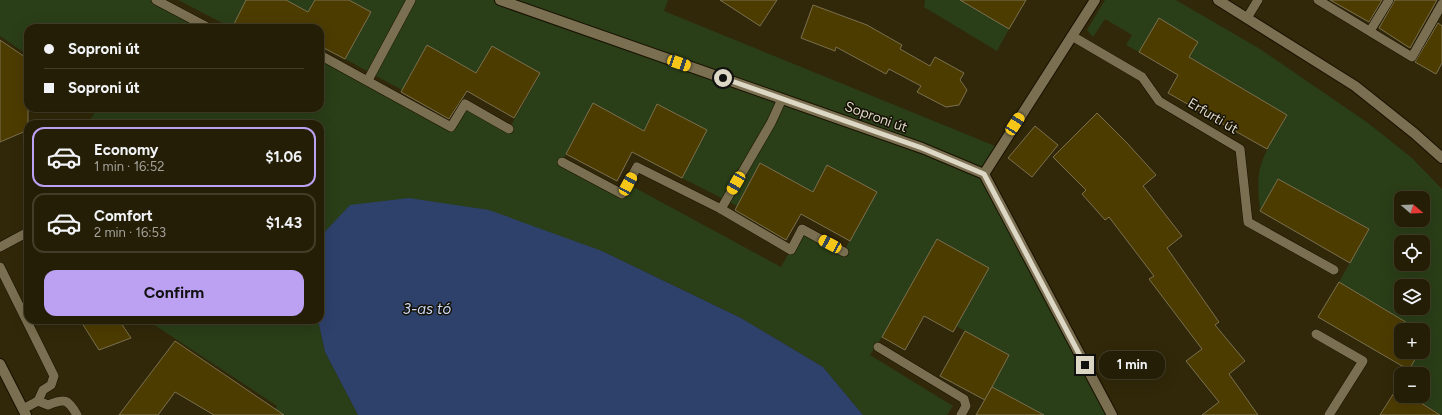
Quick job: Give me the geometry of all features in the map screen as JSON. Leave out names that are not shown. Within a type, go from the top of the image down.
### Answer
[{"type":"street","name":"Soproni út","points":[[500,0],[922,148],[984,174]]},
{"type":"street","points":[[1095,0],[984,174],[1112,415]]},
{"type":"street","points":[[1218,0],[1355,86],[1414,133],[1442,158]]},
{"type":"street","points":[[0,364],[24,412]]},
{"type":"lane","points":[[156,0],[201,24]]},
{"type":"lane","points":[[368,80],[410,0]]},
{"type":"lane","points":[[1247,18],[1258,0]]},
{"type":"lane","points":[[1370,31],[1388,0]]},
{"type":"lane","points":[[1321,1],[1412,57],[1442,4]]},
{"type":"lane","name":"Erfurti út","points":[[1072,36],[1142,77],[1159,101],[1240,149],[1248,222],[1334,270]]},
{"type":"lane","points":[[324,57],[452,127],[465,104],[509,129]]},
{"type":"lane","points":[[721,209],[771,123],[782,98]]},
{"type":"lane","points":[[562,162],[622,194],[637,167],[721,209],[791,250],[802,230],[844,252]]},
{"type":"lane","points":[[0,247],[24,234]]},
{"type":"lane","points":[[0,267],[24,315]]},
{"type":"lane","points":[[24,412],[38,400],[43,390],[51,385],[54,376],[28,324]]},
{"type":"lane","points":[[1316,334],[1363,361],[1331,414]]},
{"type":"lane","points":[[878,347],[964,399],[966,406],[961,415]]},
{"type":"lane","points":[[38,400],[48,405],[62,400],[67,401],[71,404],[77,415]]},
{"type":"green space","points":[[0,0],[156,0],[201,24],[24,24],[24,52],[0,36]]},
{"type":"green space","points":[[178,0],[246,0],[234,24],[224,24]]},
{"type":"green space","points":[[286,0],[315,0],[308,12]]},
{"type":"green space","points":[[349,0],[668,0],[664,11],[1000,148],[984,174],[1112,415],[1041,415],[1041,413],[992,387],[1009,355],[956,326],[989,268],[882,337],[870,355],[953,406],[947,415],[863,415],[823,367],[741,318],[602,251],[324,236],[324,120],[90,120],[95,112],[324,112],[324,57],[451,127],[465,104],[509,129],[540,74],[476,73],[427,45],[402,90],[345,59],[371,12]],"holes":[[[593,104],[644,131],[657,104],[682,178],[737,206],[760,163],[813,192],[827,165],[876,192],[844,251],[802,229],[781,267],[628,184],[622,194],[562,162]]]},
{"type":"green space","points":[[925,0],[963,0],[1009,29],[997,51],[924,7]]},
{"type":"green space","points":[[1105,0],[1176,0],[1260,49],[1368,123],[1412,158],[1442,189],[1442,415],[1422,403],[1430,403],[1430,367],[1410,367],[1415,359],[1430,359],[1430,323],[1407,323],[1339,282],[1369,229],[1278,179],[1260,211],[1258,182],[1259,171],[1269,145],[1287,115],[1189,57],[1198,42],[1160,19],[1139,52],[1126,45],[1132,35],[1105,19],[1093,37],[1087,30]]},
{"type":"green space","points":[[153,324],[319,324],[325,352],[358,415],[271,415],[277,406]]},
{"type":"water","name":"3-as tó","points":[[409,198],[489,210],[602,251],[741,318],[823,367],[863,415],[358,415],[325,352],[319,324],[324,324],[324,233],[350,205]]},
{"type":"building","points":[[246,0],[286,0],[308,12],[315,0],[349,0],[371,12],[345,59],[324,48],[324,24],[234,24]]},
{"type":"building","points":[[720,0],[777,0],[760,26]]},
{"type":"building","points":[[960,0],[1026,0],[1009,29]]},
{"type":"building","points":[[1330,0],[1382,0],[1369,22]]},
{"type":"building","points":[[1395,0],[1437,0],[1410,48],[1379,28]]},
{"type":"building","points":[[813,5],[867,25],[902,45],[900,49],[930,66],[935,57],[964,73],[960,80],[967,90],[959,105],[946,107],[917,92],[921,86],[889,69],[886,74],[836,47],[835,51],[801,38]]},
{"type":"building","points":[[1159,18],[1198,42],[1189,57],[1287,115],[1267,149],[1168,93],[1178,75],[1139,52]]},
{"type":"building","points":[[1438,23],[1442,26],[1442,63],[1436,74],[1415,62]]},
{"type":"building","points":[[0,40],[24,56],[24,112],[28,112],[28,120],[24,120],[24,132],[0,142]]},
{"type":"building","points":[[427,45],[476,73],[492,46],[540,73],[514,118],[467,91],[449,119],[401,92]]},
{"type":"building","points":[[593,103],[644,131],[657,104],[707,130],[682,178],[632,152],[617,181],[566,154]]},
{"type":"building","points":[[1097,113],[1156,175],[1143,186],[1182,236],[1167,248],[1219,322],[1215,325],[1245,361],[1229,374],[1258,415],[1202,415],[1219,402],[1186,361],[1202,349],[1149,279],[1154,276],[1109,217],[1105,220],[1082,194],[1086,190],[1053,157]]},
{"type":"building","points":[[1035,126],[1058,145],[1032,177],[1008,158]]},
{"type":"building","points":[[760,163],[813,192],[827,165],[877,192],[850,241],[801,214],[786,240],[735,210]]},
{"type":"building","points":[[1278,179],[1369,229],[1350,263],[1260,211]]},
{"type":"building","points":[[937,239],[989,268],[953,332],[924,316],[905,350],[882,337]]},
{"type":"building","points":[[1339,282],[1407,323],[1394,323],[1394,359],[1415,359],[1411,367],[1404,367],[1318,317]]},
{"type":"building","points":[[83,324],[122,324],[131,338],[99,350]]},
{"type":"building","points":[[965,331],[1009,355],[985,400],[940,376]]},
{"type":"building","points":[[175,341],[284,415],[214,415],[175,392],[158,415],[119,415]]},
{"type":"building","points":[[992,387],[1044,415],[976,415]]},
{"type":"building","points":[[1394,393],[1394,403],[1421,403],[1440,415],[1380,415]]},
{"type":"route","points":[[723,78],[922,148],[952,162],[984,174],[1085,365]]}]
